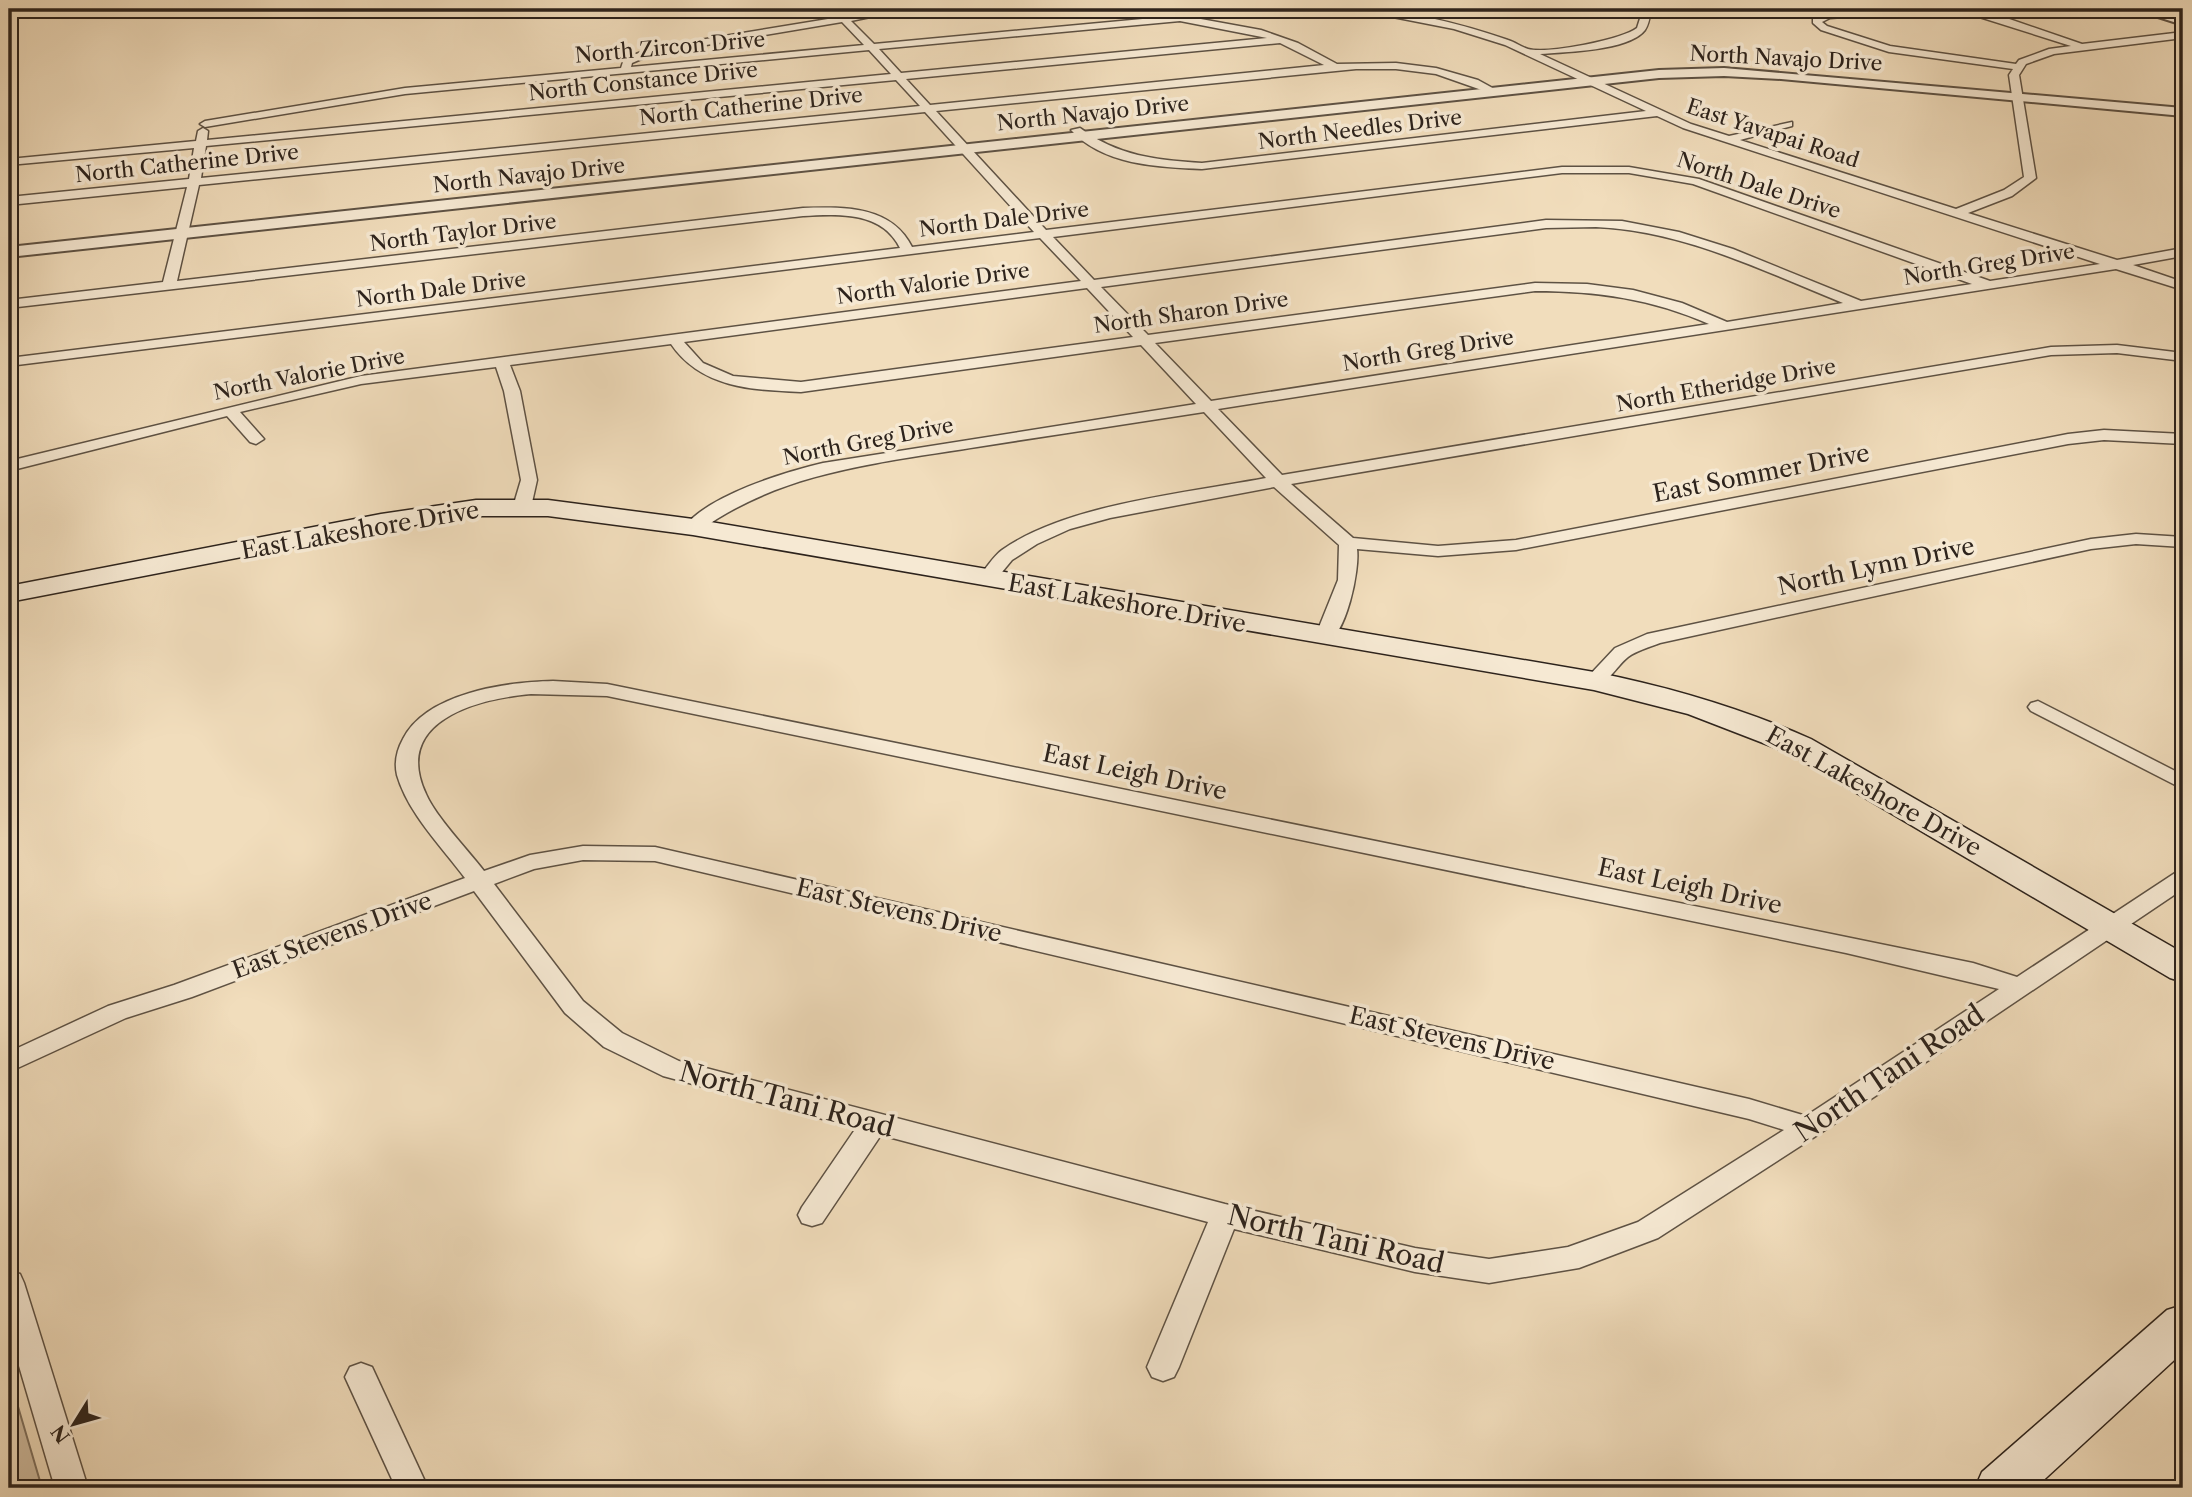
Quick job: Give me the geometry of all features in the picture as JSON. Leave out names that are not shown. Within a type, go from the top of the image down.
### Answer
[{"type":"main road","name":"East Lakeshore Drive","points":[[9,594],[425,514],[523,507],[589,512],[693,527],[1594,681],[1646,691],[1709,709],[1754,724],[1789,741],[2183,969]]},
{"type":"main road","points":[[2000,1488],[2183,1324]]},
{"type":"street","points":[[823,9],[844,19],[964,145],[1043,234],[1278,481],[1348,543],[1352,563],[1346,588],[1325,637]]},
{"type":"street","points":[[625,70],[627,61],[652,51],[905,9]]},
{"type":"street","name":"East Yavapai Road","points":[[1356,9],[1413,18],[1483,35],[1531,52],[1656,113],[1728,139],[2183,286]]},
{"type":"street","points":[[1413,18],[1435,9]]},
{"type":"street","points":[[1531,52],[1599,44],[1634,35],[1643,25],[1647,9]]},
{"type":"street","points":[[1913,9],[1828,15],[1816,21],[1824,28],[1889,49],[2017,67]]},
{"type":"street","points":[[1958,9],[1983,13],[2084,46]]},
{"type":"street","points":[[2139,9],[2183,21]]},
{"type":"street","points":[[1145,11],[1258,32],[1281,40],[1335,67]]},
{"type":"street","name":"North Zircon Drive","points":[[205,124],[405,91],[1182,18]]},
{"type":"street","points":[[1022,23],[1036,33]]},
{"type":"street","points":[[1957,213],[2008,193],[2030,178],[2014,75],[2017,67],[2035,55],[2084,46],[2183,35]]},
{"type":"street","name":"North Constance Drive","points":[[9,162],[1281,40]]},
{"type":"street","name":"North Catherine Drive","points":[[9,201],[1335,67],[1378,65],[1430,69],[1489,88]]},
{"type":"street","name":"North Navajo Drive","points":[[9,252],[182,230],[1684,67],[1806,75],[2183,109]]},
{"type":"street","points":[[169,285],[194,181],[207,109]]},
{"type":"street","name":"North Needles Drive","points":[[1079,133],[1108,152],[1137,161],[1202,166],[1656,113]]},
{"type":"street","points":[[1728,139],[1788,124]]},
{"type":"street","name":"North Dale Drive","points":[[9,362],[1562,170],[1629,170],[1695,181],[1989,285]]},
{"type":"street","name":"North Taylor Drive","points":[[9,304],[826,211],[859,214],[881,221],[896,230],[907,250]]},
{"type":"street","name":"North Valorie Drive","points":[[9,466],[361,380],[1546,224],[1586,222],[1648,228],[1684,238],[1859,305]]},
{"type":"street","name":"North Navajo Drive","points":[[9,245],[182,230]]},
{"type":"street","name":"North Greg Drive","points":[[693,527],[721,506],[745,493],[802,472],[844,463],[1989,285],[2183,252]]},
{"type":"street","name":"North Sharon Drive","points":[[675,339],[683,353],[697,367],[726,380],[763,386],[801,387],[1535,286],[1627,291],[1684,307],[1725,326]]},
{"type":"street","name":"North Etheridge Drive","points":[[987,579],[1006,556],[1031,540],[1064,525],[1108,513],[1278,481],[2051,351],[2124,349],[2183,357]]},
{"type":"street","points":[[502,363],[512,391],[529,481],[523,507]]},
{"type":"street","points":[[230,410],[256,439]]},
{"type":"street","name":"East Sommer Drive","points":[[1348,543],[1438,551],[1516,545],[2068,439],[2104,435],[2183,439]]},
{"type":"street","name":"North Lynn Drive","points":[[1594,681],[1622,652],[1654,639],[2091,544],[2136,539],[2183,542]]},
{"type":"street","name":"East Leigh Drive","points":[[477,880],[416,797],[406,778],[406,754],[414,734],[424,721],[472,699],[519,689],[557,687],[607,690],[1846,945],[1973,972],[2019,986]]},
{"type":"street","points":[[2038,707],[2183,783]]},
{"type":"street","name":"East Stevens Drive","points":[[9,1063],[117,1012],[183,991],[530,862],[583,853],[655,854],[1749,1108],[1809,1127]]},
{"type":"street","name":"North Tani Road","points":[[477,880],[574,1007],[613,1040],[672,1069],[1225,1214],[1415,1260],[1489,1271],[1569,1259],[1648,1230],[1809,1127],[2183,878]]},
{"type":"street","points":[[812,1215],[875,1122]]},
{"type":"street","points":[[1163,1367],[1225,1214]]},
{"type":"street","points":[[9,1283],[72,1488]]},
{"type":"street","points":[[361,1377],[412,1488]]},
{"type":"shaded area","points":[[9,1376],[42,1488],[9,1488]]}]
